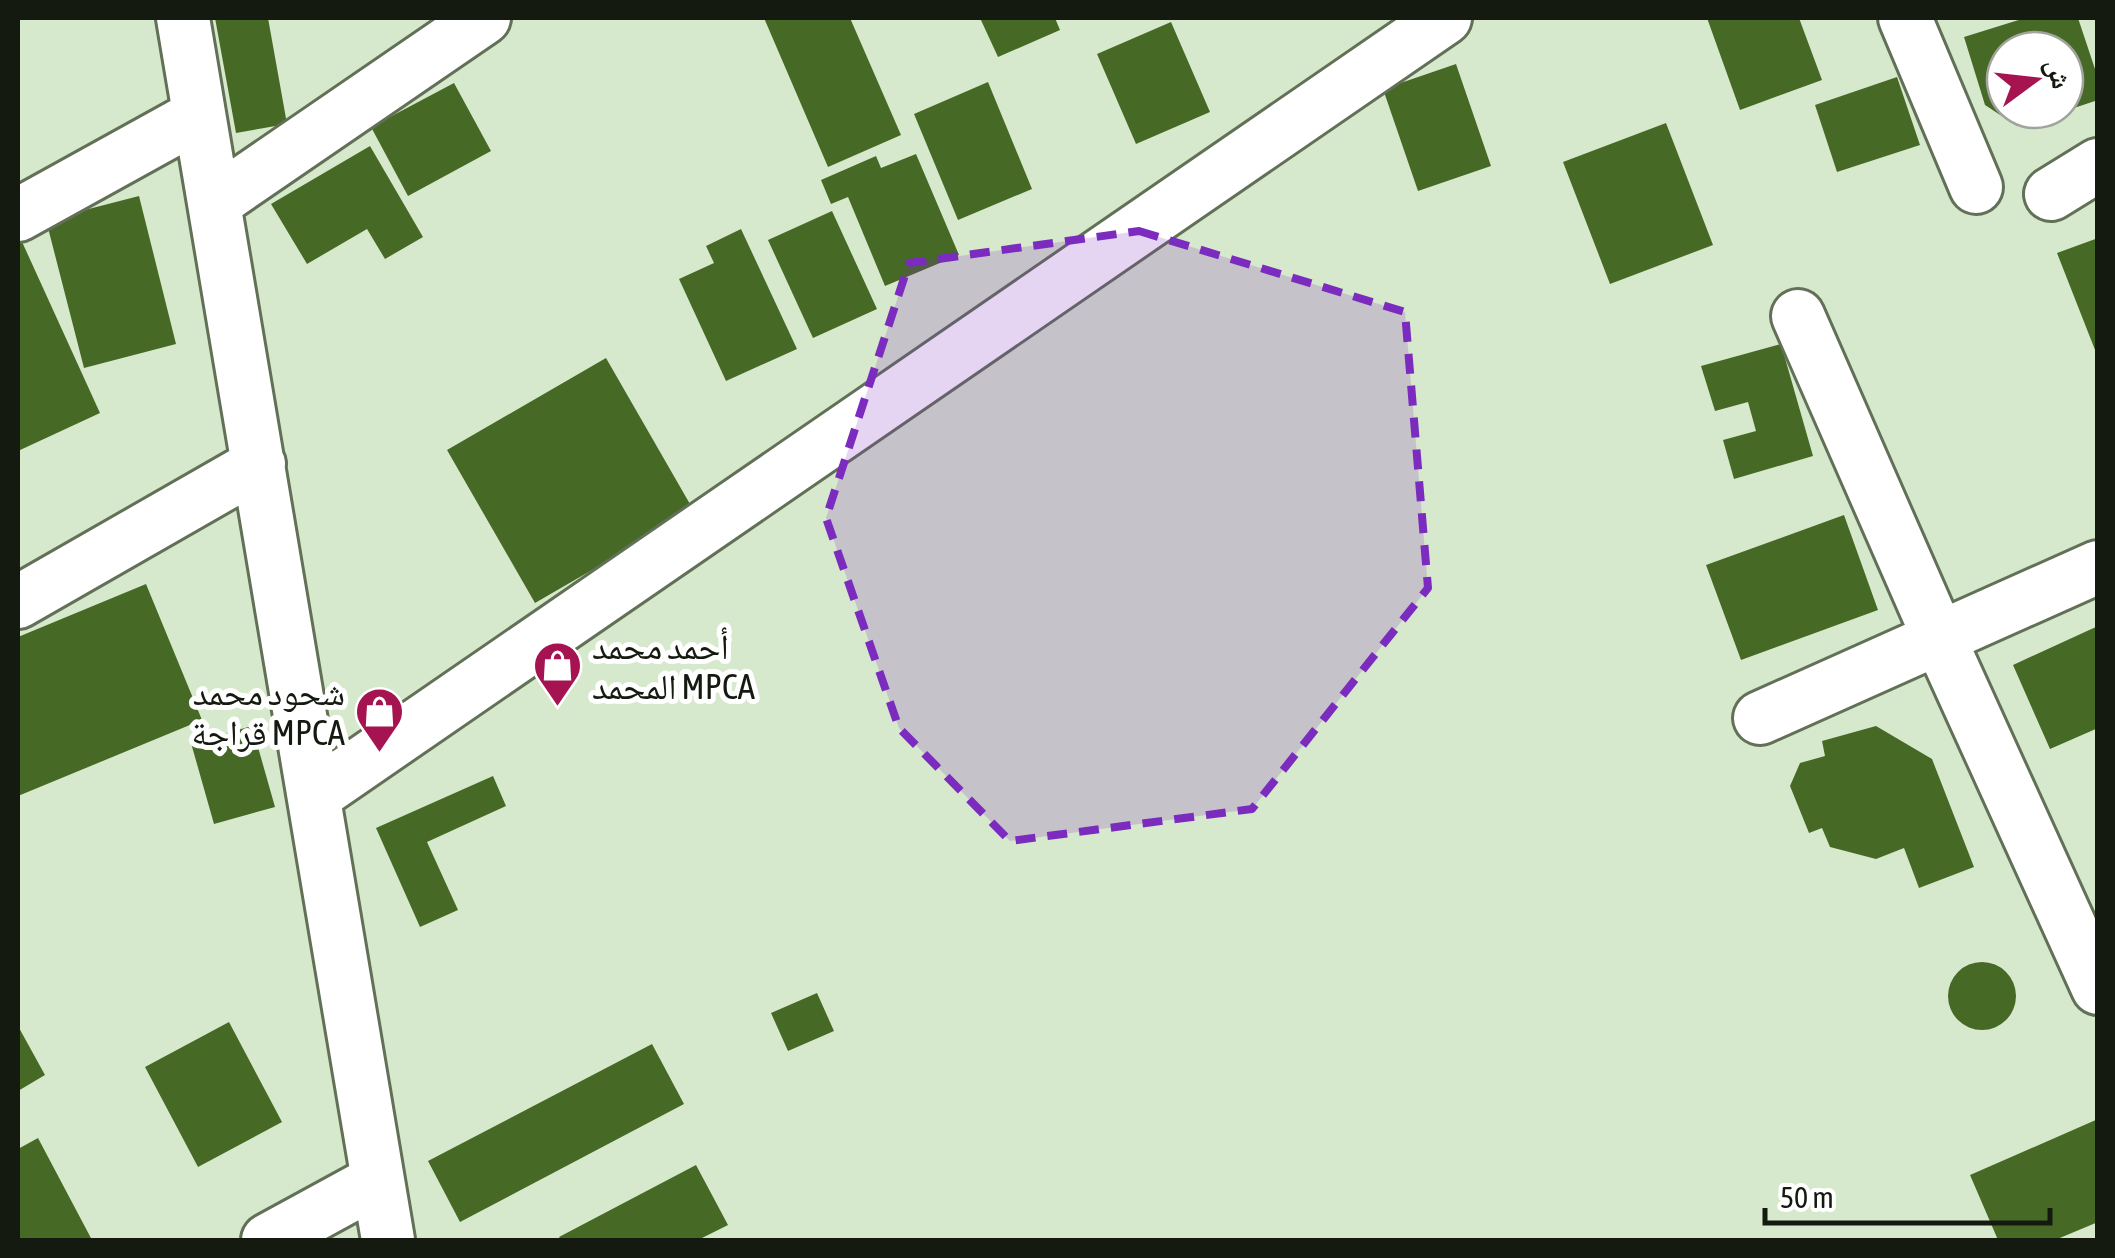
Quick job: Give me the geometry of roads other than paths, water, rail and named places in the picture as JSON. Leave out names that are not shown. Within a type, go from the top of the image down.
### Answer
[{"type":"street","points":[[183,18],[388,1240]]},
{"type":"street","points":[[214,203],[484,18]]},
{"type":"street","points":[[314,796],[1445,18]]},
{"type":"street","points":[[1905,18],[1976,187]]},
{"type":"street","points":[[18,215],[199,115]]},
{"type":"street","points":[[2050,194],[2098,165]]},
{"type":"street","points":[[1798,316],[2098,988]]},
{"type":"street","points":[[18,602],[259,464]]},
{"type":"street","points":[[1760,718],[2098,567]]},
{"type":"street","points":[[268,1240],[378,1180]]},
{"type":"place","name":"أحمد محمد المحمد MPCA","points":[[557,708]]},
{"type":"place","name":"شحود محمد قراجة MPCA","points":[[380,754]]}]
